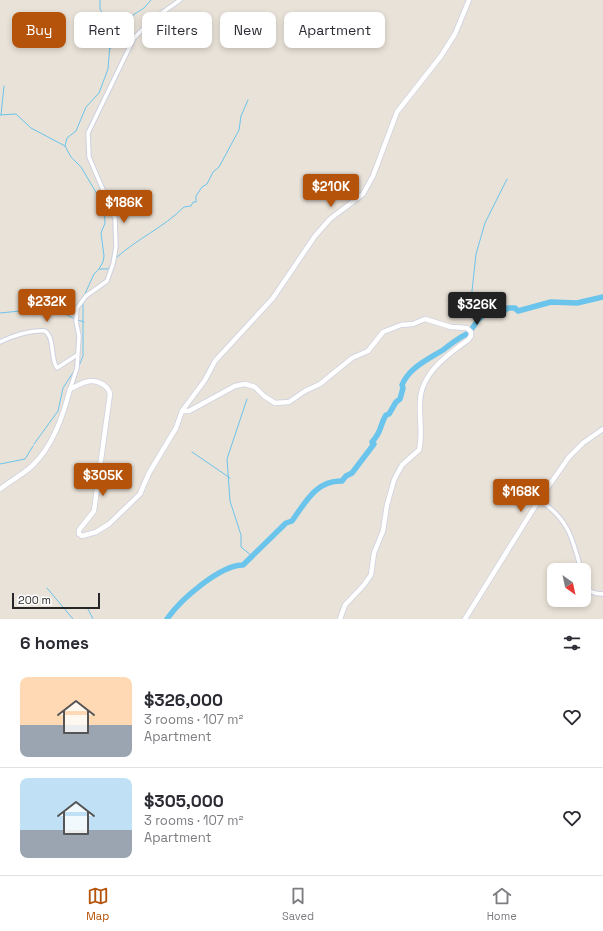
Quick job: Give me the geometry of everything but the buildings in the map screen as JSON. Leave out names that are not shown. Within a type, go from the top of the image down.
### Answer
[{"type":"street","points":[[0,490],[28,469],[46,449],[62,415],[77,368],[79,336],[76,321],[77,308],[88,294],[107,281],[113,266],[116,247],[115,218],[112,207],[104,194],[88,154],[88,137],[128,50],[141,31],[180,0]]},
{"type":"street","points":[[70,389],[86,382],[96,382],[109,389],[110,394],[94,511],[79,530],[79,534],[82,536],[96,532],[109,524],[140,494],[148,473],[176,428],[182,411],[222,351],[239,336],[273,298],[315,236],[330,219],[363,194],[373,176],[398,112],[455,34],[469,0]]},
{"type":"street","points":[[182,411],[189,411],[235,386],[245,384],[255,387],[264,396],[275,403],[289,402],[305,391],[320,384],[352,358],[368,351],[383,332],[400,325],[413,324],[425,320],[445,326],[466,328],[471,332],[472,336],[468,340],[440,361],[425,384],[420,403],[422,421],[418,450],[402,465],[394,480],[387,505],[383,531],[374,553],[371,575],[345,605],[340,619]]},
{"type":"street","points":[[0,342],[24,333],[38,330],[45,331],[50,336],[54,363],[57,368],[77,355]]},
{"type":"street","points":[[465,619],[539,500],[569,457],[583,443],[603,429]]},
{"type":"street","points":[[539,500],[549,506],[565,523],[579,563]]},
{"type":"street","points":[[591,592],[593,594],[603,594]]},
{"type":"waterway","points":[[99,269],[103,262],[104,256],[101,233],[105,223],[104,206],[81,167],[71,157],[65,146],[67,138],[76,131],[86,107],[99,93],[108,69],[110,27],[100,9],[100,0]]},
{"type":"waterway","points":[[110,49],[128,32],[133,15],[144,8],[151,0]]},
{"type":"waterway","points":[[1,115],[4,86]]},
{"type":"waterway","points":[[116,258],[168,221],[184,207],[191,206],[193,202],[196,202],[196,196],[202,187],[207,184],[213,172],[219,167],[239,130],[241,116],[248,100]]},
{"type":"waterway","points":[[0,115],[16,114],[31,128],[65,146]]},
{"type":"waterway","points":[[478,320],[471,300],[476,254],[485,223],[507,179]]},
{"type":"waterway","points":[[84,296],[94,274],[99,269],[108,269],[111,265]]},
{"type":"waterway","points":[[471,330],[478,320],[485,314],[504,311],[508,308],[515,308],[518,311],[551,302],[577,303],[603,297]]},
{"type":"waterway","points":[[79,366],[83,356],[83,303]]},
{"type":"waterway","points":[[0,313],[41,309],[61,312],[75,319]]},
{"type":"waterway","points":[[78,320],[84,322]]},
{"type":"waterway","points":[[167,619],[181,603],[212,577],[223,571],[243,565],[286,523],[292,521],[307,500],[318,488],[325,484],[342,481],[346,476],[352,473],[374,444],[372,442],[378,434],[386,415],[389,414],[396,402],[400,399],[403,388],[402,385],[409,374],[419,365],[469,333]]},
{"type":"waterway","points":[[34,444],[58,411],[63,388],[74,371]]},
{"type":"waterway","points":[[247,399],[227,459],[230,501],[241,535],[241,547],[252,556]]},
{"type":"waterway","points":[[0,464],[25,459],[33,446]]},
{"type":"waterway","points":[[192,452],[230,478]]},
{"type":"waterway","points":[[47,588],[73,619]]},
{"type":"waterway","points":[[88,609],[93,619]]}]
